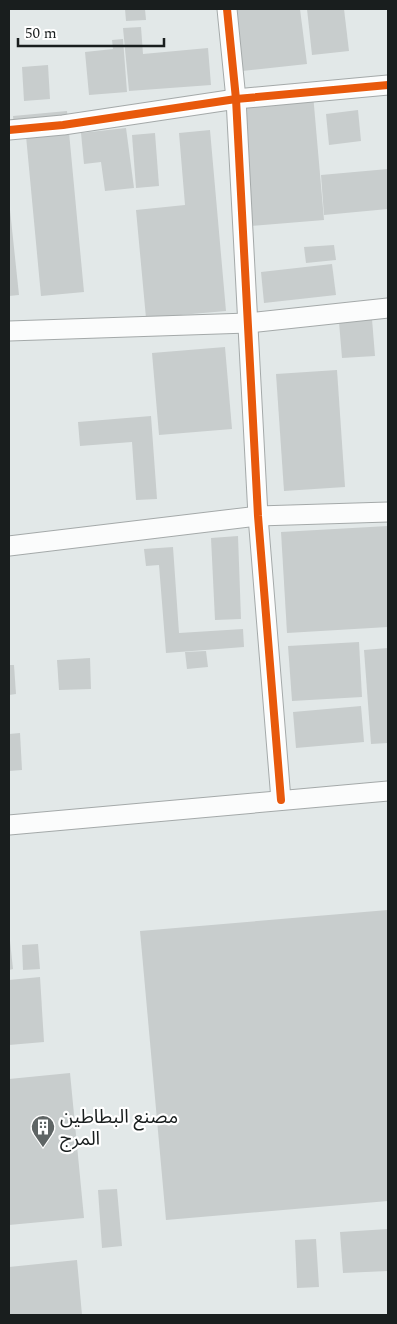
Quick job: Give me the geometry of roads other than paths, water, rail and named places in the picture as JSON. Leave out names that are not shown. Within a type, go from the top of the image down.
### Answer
[{"type":"street","points":[[227,9],[236,100],[258,516],[281,800]]},
{"type":"street","points":[[9,130],[63,125],[236,100],[388,85]]},
{"type":"street","points":[[9,332],[248,323],[388,308]]},
{"type":"street","points":[[9,546],[258,516],[388,512]]},
{"type":"street","points":[[9,825],[388,791]]},
{"type":"place","name":"مصنع البطاطين المرج","points":[[43,1148]]}]
